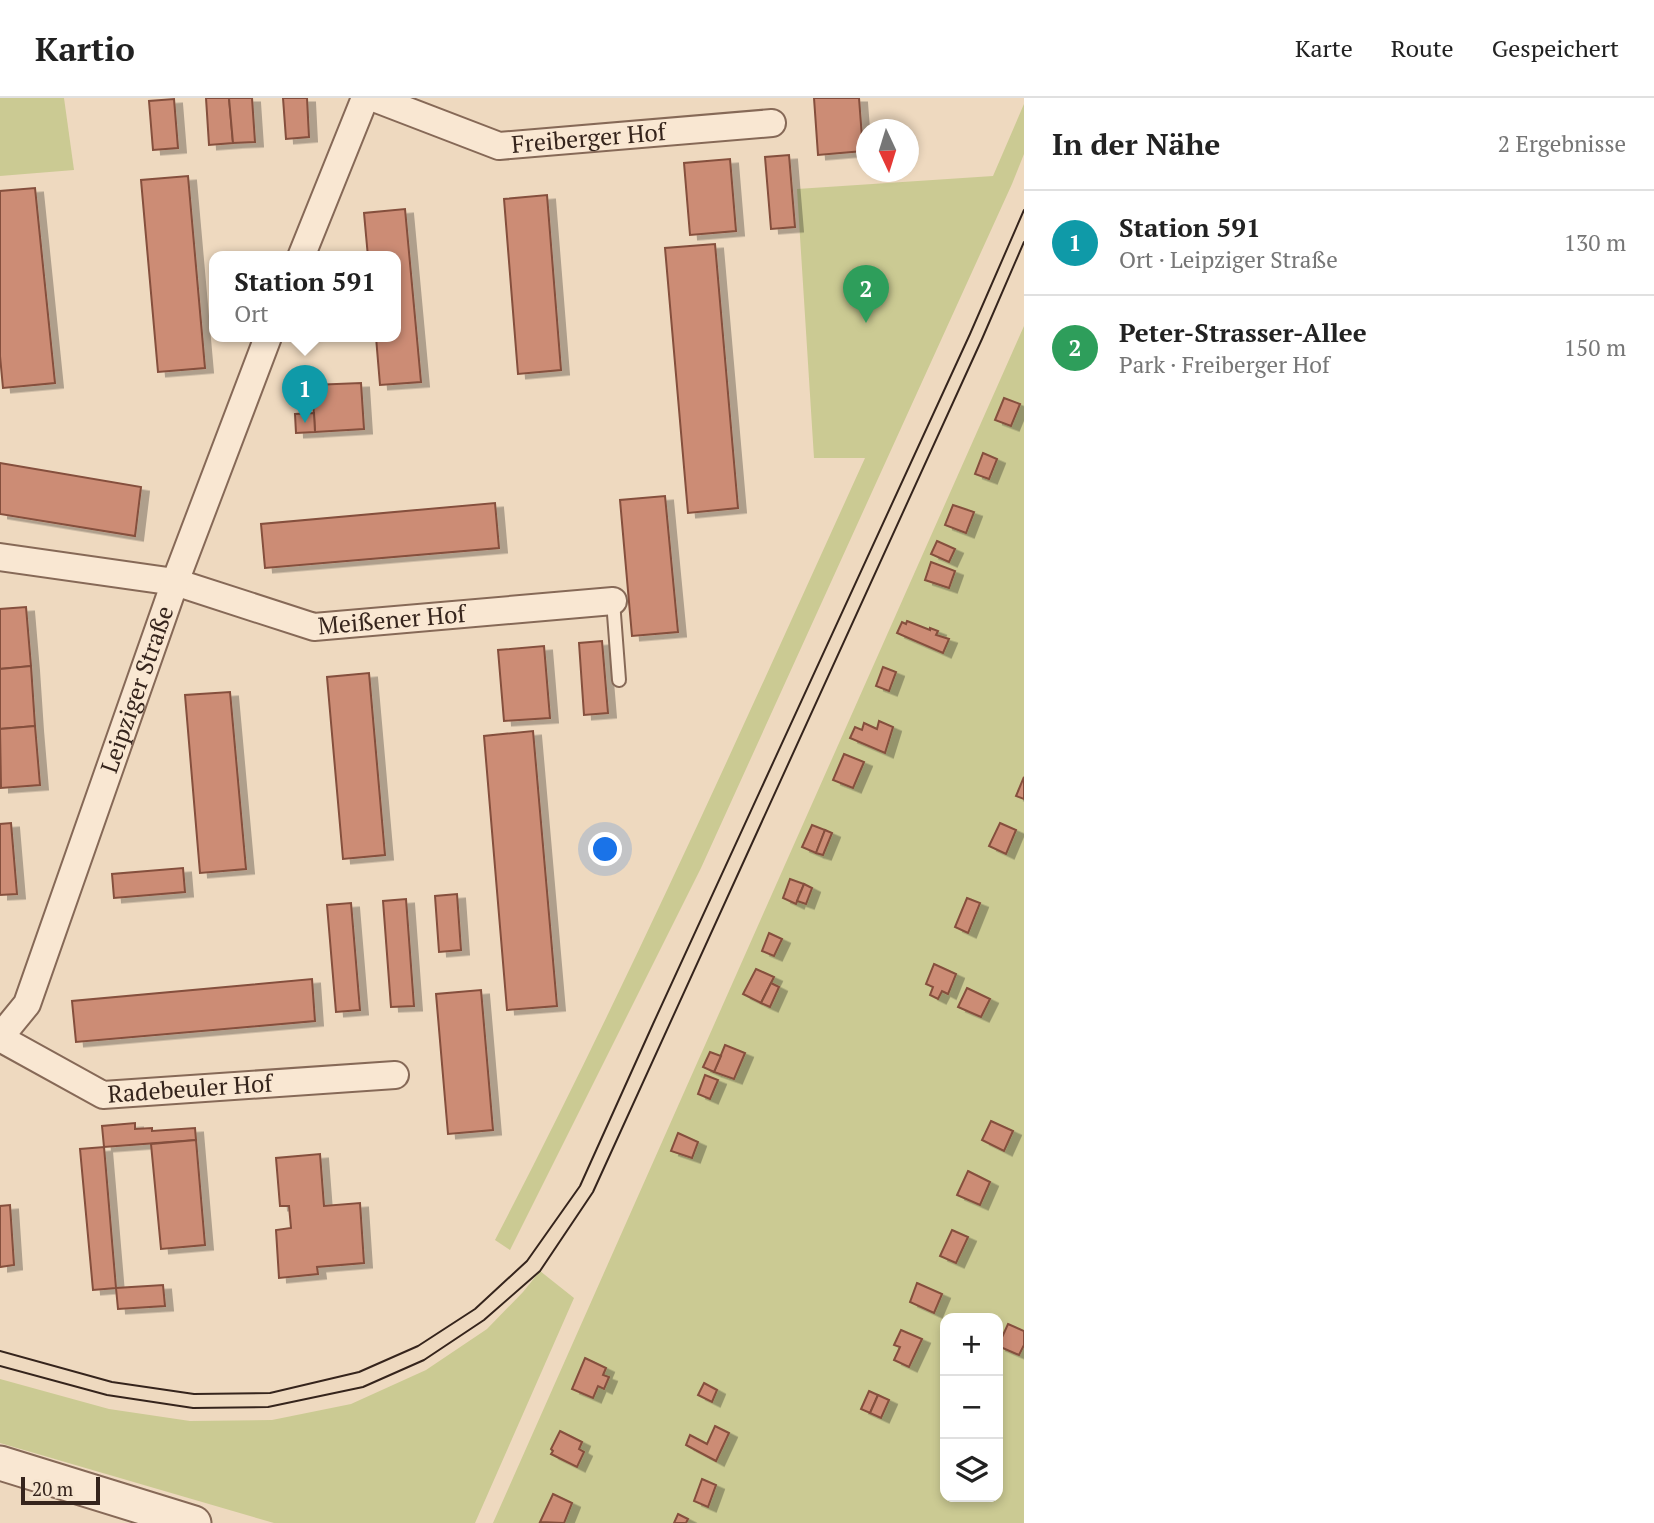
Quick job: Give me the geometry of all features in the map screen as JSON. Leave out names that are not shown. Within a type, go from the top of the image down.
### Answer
[{"type":"street","points":[[303,251],[365,98]]},
{"type":"street","name":"Freiberger Hof","points":[[374,98],[499,146],[772,123]]},
{"type":"street","name":"Leipziger Straße","points":[[0,1037],[27,1004],[175,582],[266,342]]},
{"type":"street","name":"Meißener Hof","points":[[0,557],[175,582],[314,627],[613,601]]},
{"type":"street","name":"Radebeuler Hof","points":[[0,1037],[103,1096],[395,1075]]},
{"type":"street","points":[[0,1463],[194,1523]]},
{"type":"lane","points":[[613,601],[619,680]]},
{"type":"shaded area","points":[[0,98],[64,98],[74,170],[0,176]]},
{"type":"shaded area","points":[[1024,104],[1024,154],[1012,184],[701,868],[510,1250],[495,1240],[639,949],[865,458],[814,458],[797,189],[993,176]]},
{"type":"shaded area","points":[[1024,326],[1024,1523],[493,1523]]},
{"type":"shaded area","points":[[540,1271],[574,1298],[475,1523],[274,1523],[0,1443],[0,1379],[109,1409],[190,1421],[272,1420],[351,1404],[426,1370],[487,1329]]},
{"type":"building","points":[[206,98],[229,98],[233,143],[209,145]]},
{"type":"building","points":[[229,98],[252,98],[255,142],[233,143]]},
{"type":"building","points":[[283,98],[307,98],[309,137],[286,139]]},
{"type":"building","points":[[814,98],[859,98],[861,119],[856,119],[856,152],[818,155]]},
{"type":"building","points":[[174,99],[178,148],[153,150],[149,101]]},
{"type":"building","points":[[789,155],[795,227],[771,229],[765,157]]},
{"type":"building","points":[[730,159],[736,231],[690,235],[684,163]]},
{"type":"building","points":[[188,176],[205,368],[158,372],[141,180]]},
{"type":"building","points":[[35,188],[55,383],[3,388],[0,356],[0,191]]},
{"type":"building","points":[[547,195],[561,370],[518,374],[504,199]]},
{"type":"building","points":[[405,209],[421,382],[380,385],[376,342],[401,342],[401,251],[367,251],[364,213]]},
{"type":"building","points":[[715,244],[738,508],[688,513],[665,248]]},
{"type":"building","points":[[361,383],[364,429],[315,432],[312,385]]},
{"type":"building","points":[[1004,398],[1020,404],[1011,426],[995,420]]},
{"type":"building","points":[[314,413],[315,432],[296,433],[295,414]]},
{"type":"building","points":[[983,453],[997,459],[989,479],[975,474]]},
{"type":"building","points":[[0,463],[141,487],[135,536],[0,514]]},
{"type":"building","points":[[665,496],[678,632],[632,636],[620,500]]},
{"type":"building","points":[[495,503],[499,548],[265,568],[261,524]]},
{"type":"building","points":[[953,505],[974,512],[966,533],[945,525]]},
{"type":"building","points":[[937,541],[955,549],[949,562],[931,554]]},
{"type":"building","points":[[931,562],[955,571],[949,588],[925,580]]},
{"type":"building","points":[[26,607],[31,666],[0,669],[0,609]]},
{"type":"building","points":[[907,621],[938,631],[936,635],[949,639],[943,653],[897,633],[902,622],[906,624]]},
{"type":"building","points":[[602,641],[608,713],[584,715],[579,643]]},
{"type":"building","points":[[544,646],[550,718],[504,721],[498,650]]},
{"type":"building","points":[[31,666],[35,726],[0,729],[0,669]]},
{"type":"building","points":[[883,667],[896,672],[889,691],[876,686]]},
{"type":"building","points":[[369,673],[385,855],[343,859],[327,677]]},
{"type":"building","points":[[230,692],[246,869],[200,873],[185,695]]},
{"type":"building","points":[[879,721],[893,727],[885,753],[850,738],[855,727],[862,730],[864,723],[877,729]]},
{"type":"building","points":[[35,726],[40,785],[1,788],[0,729]]},
{"type":"building","points":[[533,731],[557,1006],[507,1010],[484,736]]},
{"type":"building","points":[[844,754],[864,762],[853,788],[833,780]]},
{"type":"building","points":[[1024,777],[1024,799],[1016,796]]},
{"type":"building","points":[[11,823],[17,894],[0,895],[0,824]]},
{"type":"building","points":[[1000,823],[1016,830],[1006,854],[989,846]]},
{"type":"building","points":[[812,825],[825,830],[816,853],[802,847]]},
{"type":"building","points":[[825,830],[832,833],[823,855],[816,853]]},
{"type":"building","points":[[183,868],[185,892],[114,898],[112,874]]},
{"type":"building","points":[[790,879],[804,884],[796,904],[783,898]]},
{"type":"building","points":[[804,884],[812,888],[806,904],[797,901]]},
{"type":"building","points":[[457,894],[461,950],[439,952],[435,896]]},
{"type":"building","points":[[967,898],[980,903],[968,933],[955,927]]},
{"type":"building","points":[[406,899],[414,1006],[391,1007],[383,901]]},
{"type":"building","points":[[351,903],[360,1010],[336,1012],[327,905]]},
{"type":"building","points":[[769,933],[782,939],[774,956],[762,951]]},
{"type":"building","points":[[934,964],[956,974],[948,994],[942,991],[938,999],[930,995],[933,987],[926,984]]},
{"type":"building","points":[[756,969],[774,977],[761,1003],[743,994]]},
{"type":"building","points":[[312,979],[315,1021],[76,1042],[72,1001]]},
{"type":"building","points":[[771,983],[779,987],[770,1007],[761,1003]]},
{"type":"building","points":[[967,988],[990,999],[981,1017],[958,1007]]},
{"type":"building","points":[[481,990],[493,1130],[448,1134],[436,994]]},
{"type":"building","points":[[725,1045],[745,1053],[734,1079],[714,1072]]},
{"type":"building","points":[[710,1052],[721,1056],[714,1072],[703,1067]]},
{"type":"building","points":[[705,1075],[718,1080],[710,1099],[698,1094]]},
{"type":"building","points":[[991,1121],[1013,1131],[1004,1151],[982,1140]]},
{"type":"building","points":[[135,1123],[135,1129],[152,1128],[152,1131],[195,1128],[196,1140],[104,1147],[102,1126]]},
{"type":"building","points":[[678,1133],[698,1142],[692,1158],[671,1151]]},
{"type":"building","points":[[196,1140],[205,1245],[161,1249],[151,1144]]},
{"type":"building","points":[[104,1147],[116,1288],[93,1290],[80,1149]]},
{"type":"building","points":[[320,1154],[324,1206],[360,1203],[364,1263],[317,1267],[318,1274],[279,1278],[276,1230],[291,1228],[289,1206],[280,1206],[276,1158]]},
{"type":"building","points":[[968,1171],[990,1182],[980,1205],[957,1195]]},
{"type":"building","points":[[10,1205],[14,1265],[0,1267],[0,1206]]},
{"type":"building","points":[[952,1230],[968,1237],[956,1263],[940,1256]]},
{"type":"building","points":[[917,1283],[942,1294],[934,1313],[910,1302]]},
{"type":"building","points":[[163,1285],[165,1306],[118,1309],[116,1288]]},
{"type":"building","points":[[1008,1324],[1024,1331],[1024,1345],[1019,1355],[1003,1348],[1003,1335]]},
{"type":"building","points":[[901,1330],[922,1339],[909,1367],[894,1360],[900,1347],[894,1345]]},
{"type":"building","points":[[585,1358],[606,1368],[603,1375],[609,1377],[604,1389],[598,1386],[593,1398],[572,1389]]},
{"type":"building","points":[[704,1383],[717,1390],[712,1402],[698,1395]]},
{"type":"building","points":[[869,1391],[878,1395],[870,1413],[861,1409]]},
{"type":"building","points":[[878,1395],[889,1400],[881,1418],[870,1413]]},
{"type":"building","points":[[715,1426],[729,1433],[716,1461],[686,1445],[690,1435],[707,1444]]},
{"type":"building","points":[[560,1431],[582,1442],[579,1449],[584,1452],[577,1467],[551,1454]]},
{"type":"building","points":[[702,1479],[716,1485],[708,1507],[694,1501]]},
{"type":"building","points":[[553,1494],[572,1503],[564,1523],[540,1522]]},
{"type":"building","points":[[678,1514],[688,1519],[686,1523],[674,1523]]},
{"type":"tram line","points":[[0,1351],[112,1382],[194,1394],[270,1393],[359,1372],[418,1346],[475,1309],[527,1261],[580,1186],[970,334],[1024,210]]},
{"type":"tram line","points":[[0,1366],[107,1395],[193,1408],[268,1407],[363,1387],[424,1360],[484,1320],[540,1271],[593,1192],[1024,242]]},
{"type":"place","name":"Peter-Strasser-Allee","points":[[866,323]]},
{"type":"place","name":"Station 591","points":[[305,423]]}]
